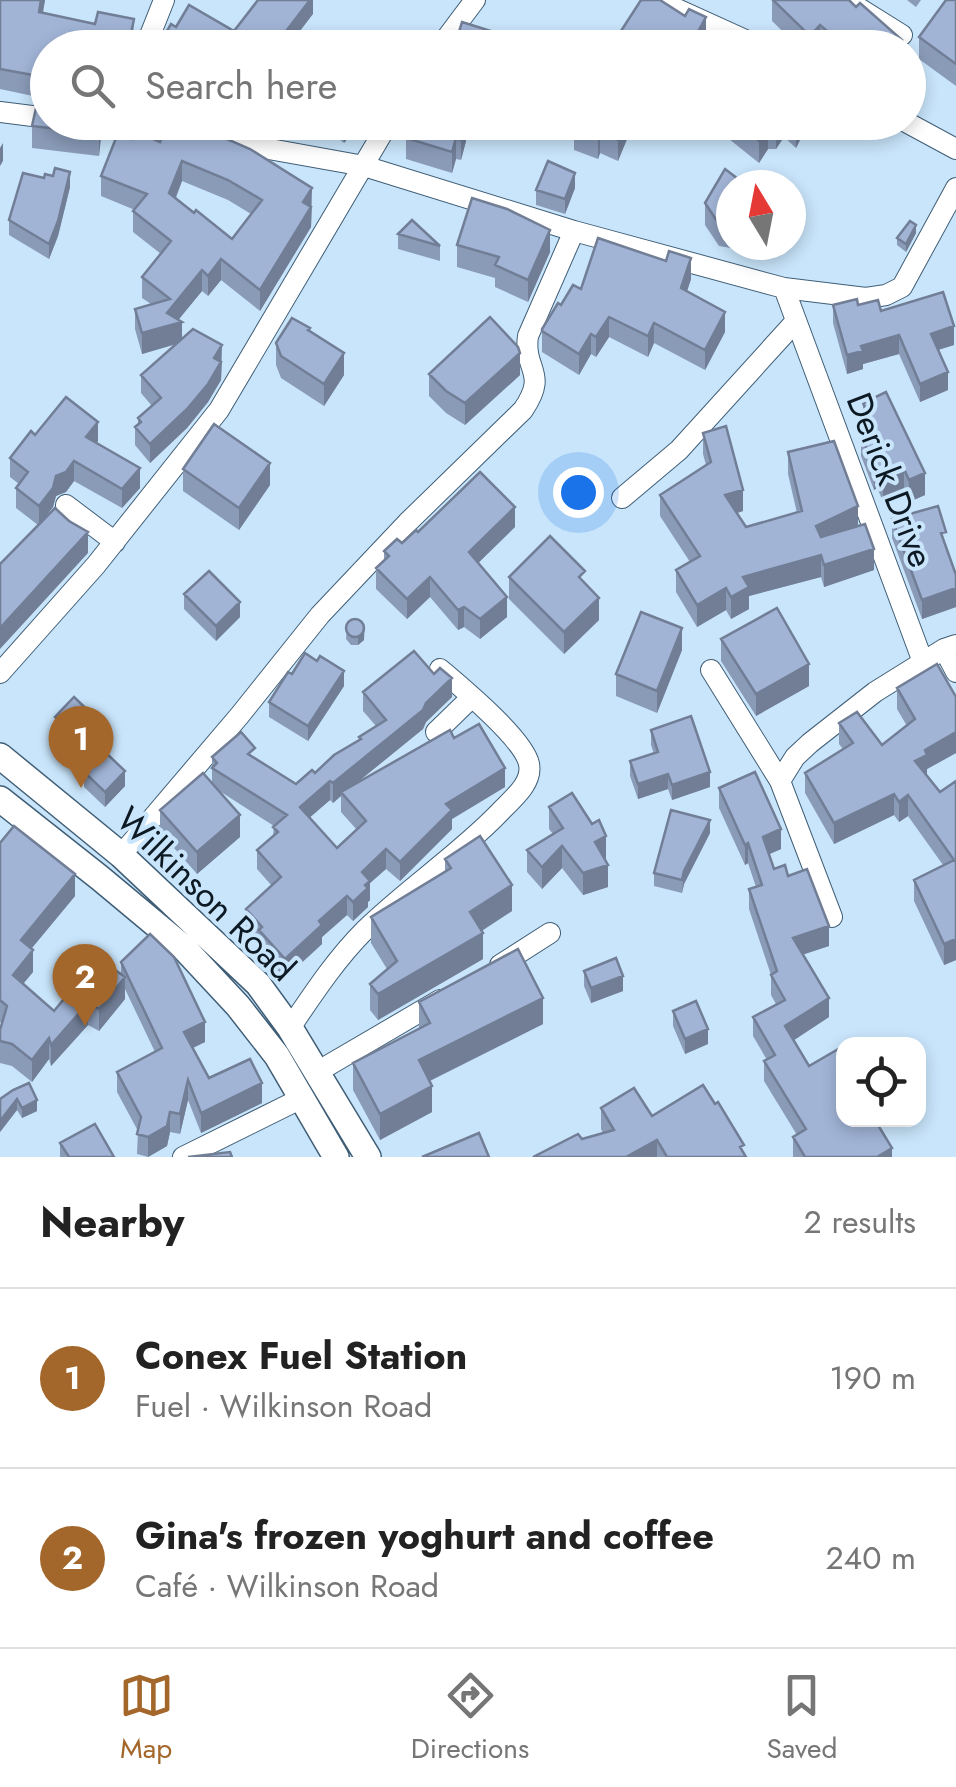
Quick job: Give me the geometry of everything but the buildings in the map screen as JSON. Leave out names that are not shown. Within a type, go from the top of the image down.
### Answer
[{"type":"main road","name":"Wilkinson Road","points":[[0,756],[120,855],[258,984],[290,1028],[368,1157]]},
{"type":"main road","points":[[27,822],[48,796]]},
{"type":"main road","name":"Wilkinson Road","points":[[0,799],[184,948],[238,1006],[277,1056],[336,1157]]},
{"type":"street","points":[[153,30],[164,0]]},
{"type":"street","points":[[452,30],[475,0]]},
{"type":"street","points":[[658,0],[724,30]]},
{"type":"street","points":[[846,0],[894,30]]},
{"type":"street","points":[[0,112],[30,116]]},
{"type":"street","points":[[926,133],[956,149]]},
{"type":"street","points":[[219,140],[364,166],[574,231],[784,288],[866,298],[902,288],[956,188]]},
{"type":"street","points":[[0,673],[115,542],[219,410],[379,140]]},
{"type":"street","points":[[120,855],[320,615],[406,523],[523,410],[536,382],[526,346],[528,336],[574,231]]},
{"type":"street","name":"Derick Drive","points":[[784,288],[923,662]]},
{"type":"street","points":[[622,498],[679,450],[796,322]]},
{"type":"street","points":[[66,505],[115,542]]},
{"type":"street","points":[[780,781],[795,757],[810,744],[875,692],[923,662],[950,647],[956,672]]},
{"type":"street","points":[[290,1028],[363,932],[488,824],[528,779],[530,766],[525,754],[440,669]]},
{"type":"street","points":[[711,670],[780,781],[832,917]]},
{"type":"street","points":[[436,732],[472,697]]},
{"type":"street","points":[[486,973],[550,933]]},
{"type":"street","points":[[316,1072],[458,990]]},
{"type":"street","points":[[184,1157],[302,1098]]},
{"type":"place","name":"Conex Fuel Station","points":[[81,788]]},
{"type":"place","name":"Gina's frozen yoghurt and coffee","points":[[85,1026]]}]
